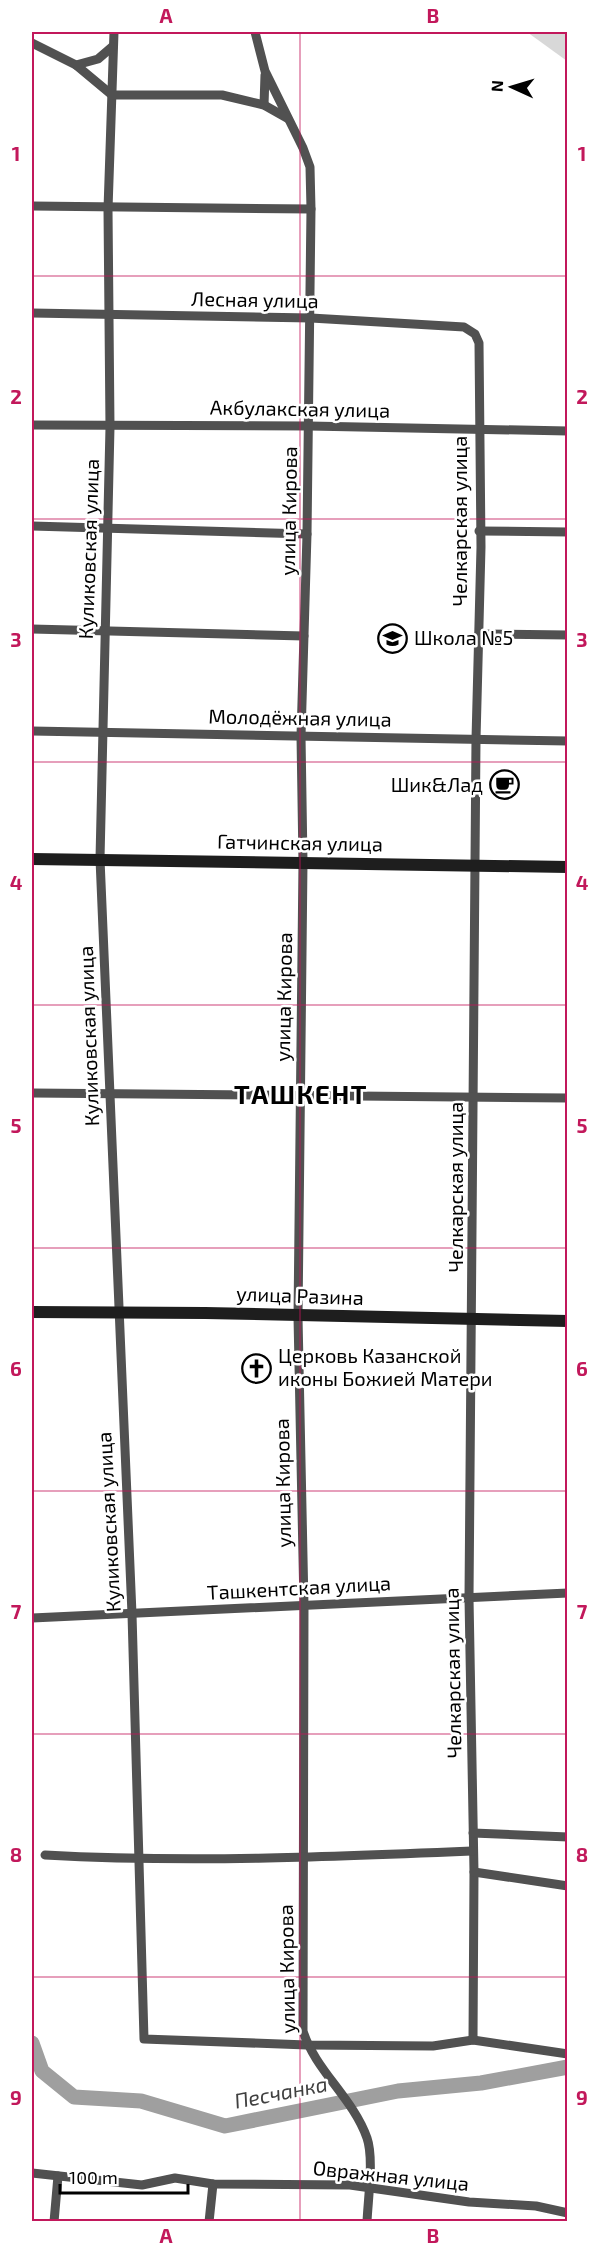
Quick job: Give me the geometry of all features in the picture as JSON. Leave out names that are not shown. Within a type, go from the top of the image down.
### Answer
[{"type":"street","name":"Куликовская улица","points":[[114,32],[108,208],[110,427],[101,733],[100,859],[132,1614],[137,1860],[144,2038],[307,2045]]},
{"type":"street","name":"улица Кирова","points":[[255,32],[265,71],[310,167],[311,318],[301,736],[303,862],[298,1317],[304,1605],[303,2031],[307,2045]]},
{"type":"street","points":[[32,43],[76,65],[112,95],[222,95],[264,105],[288,119]]},
{"type":"street","points":[[76,65],[98,59],[112,46]]},
{"type":"street","points":[[264,105],[265,71]]},
{"type":"street","points":[[32,206],[311,209]]},
{"type":"street","name":"Лесная улица","points":[[32,313],[311,318],[464,327],[475,334]]},
{"type":"street","name":"Челкарская улица","points":[[473,2040],[474,1872],[469,1598],[476,738],[479,634],[479,343],[475,334]]},
{"type":"street","name":"Акбулакская улица","points":[[32,425],[309,426],[567,431]]},
{"type":"street","points":[[32,526],[107,530],[307,534]]},
{"type":"street","points":[[479,531],[567,532]]},
{"type":"street","points":[[32,629],[105,629],[304,636]]},
{"type":"street","points":[[479,634],[567,635]]},
{"type":"street","name":"Молодёжная улица","points":[[32,731],[567,741]]},
{"type":"street","name":"Гатчинская улица","points":[[32,860],[100,859],[567,867]]},
{"type":"street","points":[[32,1093],[567,1098]]},
{"type":"street","name":"улица Разина","points":[[32,1312],[567,1321]]},
{"type":"street","name":"Ташкентская улица","points":[[32,1618],[567,1593]]},
{"type":"street","points":[[473,1833],[567,1837]]},
{"type":"street","points":[[45,1855],[137,1860],[303,1858],[473,1851]]},
{"type":"street","points":[[474,1872],[567,1886]]},
{"type":"street","points":[[307,2045],[433,2046],[473,2040],[567,2054]]},
{"type":"street","points":[[307,2045],[336,2084],[367,2139],[369,2188],[367,2222]]},
{"type":"street","name":"Овражная улица","points":[[32,2173],[142,2185],[176,2178],[213,2184],[350,2185],[469,2202],[537,2206],[567,2213]]},
{"type":"street","points":[[54,2222],[58,2176]]},
{"type":"street","points":[[209,2222],[213,2184]]},
{"type":"shaded area","points":[[527,32],[567,32],[567,61]]},
{"type":"waterway","name":"Песчанка","points":[[32,2043],[42,2071],[74,2097],[141,2101],[225,2126],[398,2091],[481,2083],[568,2067]]},
{"type":"place","name":"Школа №5","points":[[393,638]]},
{"type":"place","name":"Шик&Лад","points":[[504,785]]},
{"type":"place","name":"Церковь Казанской иконы Божией Матери","points":[[257,1368]]},
{"type":"district","name":"ТАШКЕНТ","points":[[301,1095]]}]
